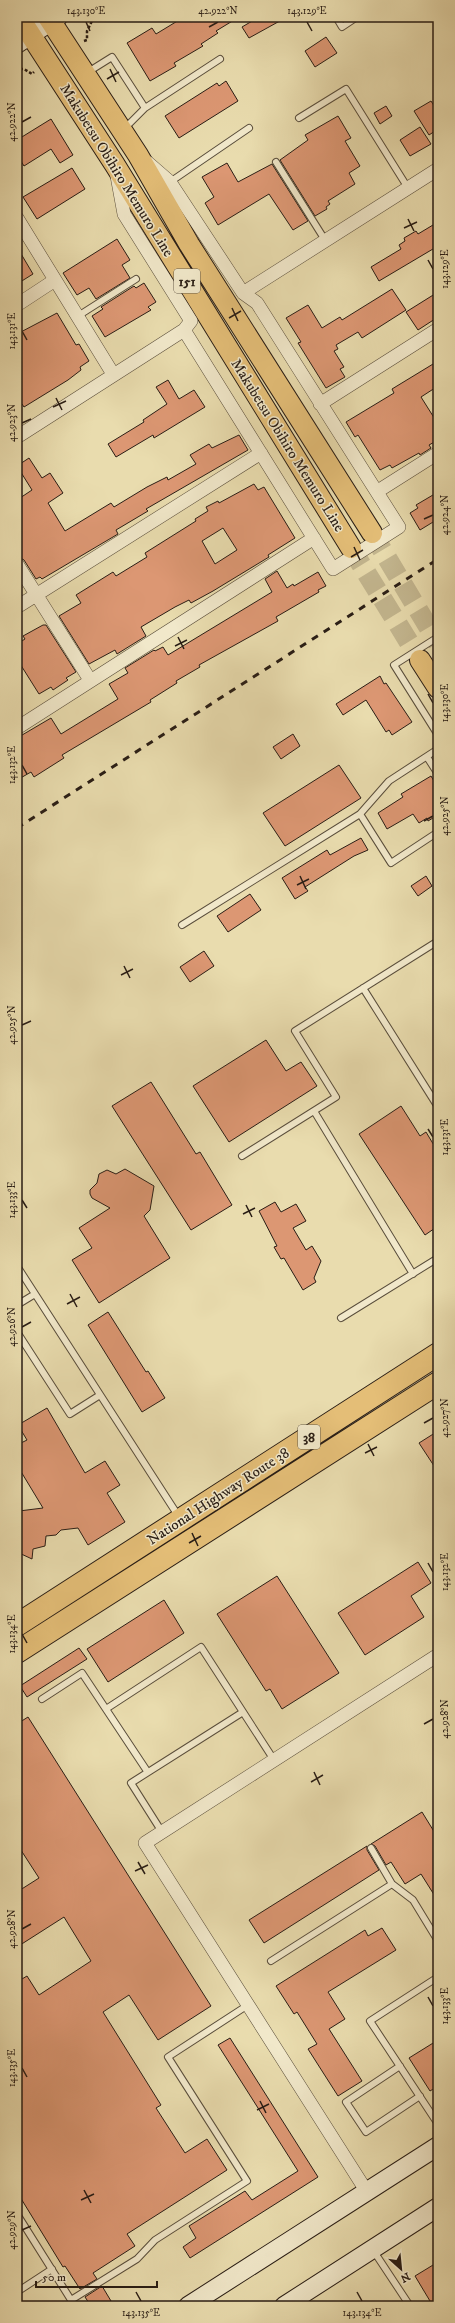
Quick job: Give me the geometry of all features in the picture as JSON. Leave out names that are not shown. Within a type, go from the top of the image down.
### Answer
[{"type":"highway","name":"National Highway Route 38","points":[[17,1652],[186,1530],[438,1354]]},
{"type":"highway","name":"National Highway Route 38","points":[[17,1625],[186,1530],[438,1383]]},
{"type":"main road","name":"Makubetsu Obihiro Memuro Line","points":[[19,17],[24,39],[115,165],[351,548]]},
{"type":"main road","name":"Makubetsu Obihiro Memuro Line","points":[[52,19],[85,74],[138,154],[189,244],[372,533]]},
{"type":"main road","points":[[420,660],[438,688]]},
{"type":"street","points":[[24,39],[52,19]]},
{"type":"street","points":[[138,154],[170,182],[243,293],[257,302],[320,404],[378,491],[399,527],[333,569],[184,330]]},
{"type":"street","points":[[17,437],[113,374],[184,330],[191,321],[124,214],[115,165]]},
{"type":"street","points":[[243,293],[438,169]]},
{"type":"street","points":[[17,218],[113,374]]},
{"type":"street","points":[[17,305],[56,280]]},
{"type":"street","points":[[320,404],[438,329]]},
{"type":"street","points":[[17,607],[261,453]]},
{"type":"street","points":[[378,491],[438,453]]},
{"type":"street","points":[[17,728],[314,538]]},
{"type":"street","points":[[17,564],[90,680]]},
{"type":"street","points":[[367,2192],[145,1843],[438,1654]]},
{"type":"street","points":[[188,2306],[438,2146]]},
{"type":"street","points":[[284,2306],[438,2206]]},
{"type":"lane","points":[[336,17],[342,27],[357,17]]},
{"type":"lane","points":[[85,74],[112,57],[145,108]]},
{"type":"lane","points":[[122,131],[145,108],[220,59]]},
{"type":"lane","points":[[299,118],[346,89],[408,188]]},
{"type":"lane","points":[[170,182],[249,128]]},
{"type":"lane","points":[[276,162],[325,240]]},
{"type":"lane","points":[[78,316],[136,279]]},
{"type":"lane","points":[[438,637],[394,665],[438,735]]},
{"type":"lane","points":[[182,925],[360,814],[389,781],[438,749]]},
{"type":"lane","points":[[427,757],[438,774]]},
{"type":"lane","points":[[360,814],[391,863],[438,832]]},
{"type":"lane","points":[[242,1156],[336,1097],[295,1031],[438,941]]},
{"type":"lane","points":[[363,988],[438,1107]]},
{"type":"lane","points":[[314,1111],[413,1274]]},
{"type":"lane","points":[[341,1318],[438,1258]]},
{"type":"lane","points":[[17,1266],[186,1530]]},
{"type":"lane","points":[[17,1305],[35,1294]]},
{"type":"lane","points":[[17,1332],[70,1414],[100,1395]]},
{"type":"lane","points":[[106,1709],[201,1647],[274,1760]]},
{"type":"lane","points":[[42,1699],[82,1673],[147,1771]]},
{"type":"lane","points":[[162,1832],[130,1783],[243,1712]]},
{"type":"lane","points":[[371,1848],[392,1884],[413,1900],[438,1941]]},
{"type":"lane","points":[[271,1961],[392,1884]]},
{"type":"lane","points":[[438,1977],[370,2021],[438,2124]]},
{"type":"lane","points":[[17,2214],[71,2300],[137,2259],[155,2240],[247,2181],[168,2057],[248,2005]]},
{"type":"lane","points":[[400,2066],[346,2102],[366,2132],[420,2096]]},
{"type":"lane","points":[[372,2249],[410,2306]]},
{"type":"lane","points":[[17,2292],[52,2269]]},
{"type":"building","points":[[184,17],[239,17],[216,31],[218,33],[201,44],[203,46],[174,63],[176,66],[150,81],[127,43],[152,28],[156,34]]},
{"type":"building","points":[[259,17],[287,17],[249,38],[242,27]]},
{"type":"building","points":[[326,37],[337,53],[315,67],[305,51]]},
{"type":"building","points":[[226,81],[238,101],[179,138],[165,116],[217,83],[219,86]]},
{"type":"building","points":[[431,101],[438,112],[438,129],[429,135],[414,111]]},
{"type":"building","points":[[386,106],[392,116],[380,124],[374,113]]},
{"type":"building","points":[[338,116],[351,138],[345,141],[360,166],[349,173],[355,184],[328,201],[330,204],[326,207],[327,209],[315,216],[280,160],[308,140],[305,135]]},
{"type":"building","points":[[51,119],[73,155],[60,163],[51,149],[24,166],[17,155],[17,140]]},
{"type":"building","points":[[420,127],[431,144],[410,156],[400,140]]},
{"type":"building","points":[[227,163],[238,182],[272,164],[308,221],[293,230],[269,194],[218,225],[205,203],[214,197],[202,177]]},
{"type":"building","points":[[72,168],[85,189],[37,219],[23,197]]},
{"type":"building","points":[[438,222],[438,246],[379,281],[371,267],[401,249],[399,245],[405,241],[404,238],[416,231],[418,234]]},
{"type":"building","points":[[117,239],[130,260],[122,265],[130,278],[96,299],[89,288],[77,295],[63,273]]},
{"type":"building","points":[[17,247],[33,274],[17,284]]},
{"type":"building","points":[[144,283],[156,302],[148,307],[151,310],[105,337],[92,316],[103,309],[101,307],[134,286],[136,288]]},
{"type":"building","points":[[392,289],[406,310],[362,338],[358,332],[336,345],[338,349],[334,351],[344,367],[340,369],[345,377],[326,388],[298,343],[301,342],[286,318],[308,305],[322,328],[340,317],[342,320]]},
{"type":"building","points":[[438,292],[438,317],[418,330],[406,312]]},
{"type":"building","points":[[57,313],[76,345],[79,344],[89,361],[80,367],[81,370],[68,380],[24,407],[22,404],[17,407],[17,334]]},
{"type":"building","points":[[438,361],[438,386],[421,397],[438,424],[438,440],[429,445],[431,448],[420,455],[419,453],[392,468],[390,465],[380,470],[358,435],[355,437],[346,422],[394,393],[392,389]]},
{"type":"building","points":[[168,380],[179,399],[194,390],[205,407],[154,438],[153,435],[116,457],[108,444],[144,422],[143,420],[167,404],[156,387]]},
{"type":"building","points":[[239,435],[248,450],[146,509],[148,511],[116,530],[118,534],[42,579],[40,577],[36,579],[24,560],[17,556],[17,500],[32,490],[17,466],[29,458],[42,478],[50,473],[63,493],[48,503],[65,531],[111,503],[114,507],[147,487],[167,477],[168,480],[196,464],[190,455],[209,444],[212,448]]},
{"type":"building","points":[[254,484],[258,490],[264,487],[295,538],[268,555],[269,557],[213,591],[191,603],[189,600],[175,607],[141,627],[146,636],[117,654],[115,650],[89,664],[59,616],[81,603],[76,595],[113,572],[116,576],[147,557],[145,553],[196,521],[195,519],[208,511],[206,507],[218,501],[219,503]],"holes":[[[223,528],[237,550],[215,564],[202,541]]]},
{"type":"building","points":[[438,492],[438,519],[420,530],[410,513],[418,508],[416,505]]},
{"type":"building","points":[[277,571],[287,588],[293,584],[294,586],[318,572],[326,586],[318,590],[319,592],[276,617],[278,621],[199,665],[200,667],[176,681],[177,683],[150,700],[151,702],[62,755],[64,758],[34,777],[31,772],[17,780],[17,738],[51,718],[61,734],[118,699],[109,684],[128,673],[125,668],[154,650],[155,651],[163,647],[168,655],[272,592],[265,579]]},
{"type":"building","points":[[17,579],[22,588],[17,591]]},
{"type":"building","points":[[43,625],[46,625],[76,672],[66,678],[68,680],[53,690],[51,687],[39,694],[17,659],[17,644],[25,639],[23,636]]},
{"type":"building","points":[[380,676],[384,684],[386,683],[412,722],[392,735],[389,730],[386,732],[366,700],[343,715],[336,704]]},
{"type":"building","points":[[293,734],[300,746],[281,759],[273,747]]},
{"type":"building","points":[[339,765],[361,798],[285,846],[263,813]]},
{"type":"building","points":[[431,776],[438,788],[438,815],[428,821],[427,818],[419,823],[413,814],[387,829],[378,813],[403,797],[401,794]]},
{"type":"building","points":[[361,838],[368,850],[354,856],[305,887],[308,891],[295,899],[282,878],[327,850],[330,855]]},
{"type":"building","points":[[426,876],[432,886],[418,896],[411,886]]},
{"type":"building","points":[[250,894],[261,910],[228,932],[217,916]]},
{"type":"building","points":[[204,951],[214,966],[190,982],[180,967]]},
{"type":"building","points":[[266,1040],[286,1071],[301,1062],[317,1086],[229,1142],[193,1086]]},
{"type":"building","points":[[151,1082],[196,1154],[200,1152],[232,1205],[191,1230],[112,1106]]},
{"type":"building","points":[[401,1106],[420,1136],[426,1132],[438,1152],[438,1226],[425,1235],[359,1134]]},
{"type":"building","points":[[125,1169],[154,1186],[150,1210],[144,1216],[170,1258],[99,1303],[72,1260],[92,1248],[79,1228],[110,1208],[92,1198],[90,1194],[90,1190],[97,1183],[99,1174],[107,1170],[116,1174]]},
{"type":"building","points":[[275,1202],[281,1212],[296,1204],[306,1221],[293,1228],[306,1250],[312,1246],[321,1261],[314,1278],[316,1282],[303,1290],[284,1258],[281,1259],[274,1247],[277,1246],[259,1211]]},
{"type":"building","points":[[108,1312],[146,1372],[148,1371],[165,1398],[142,1412],[88,1325]]},
{"type":"building","points":[[47,1408],[85,1473],[105,1461],[120,1485],[107,1493],[125,1522],[88,1545],[78,1528],[61,1530],[56,1535],[46,1536],[45,1546],[33,1549],[32,1559],[17,1552],[19,1511],[43,1508],[17,1465],[17,1445],[27,1440],[18,1425]]},
{"type":"building","points":[[438,1431],[438,1472],[419,1443]]},
{"type":"building","points":[[418,1562],[431,1583],[411,1596],[424,1617],[365,1655],[338,1613]]},
{"type":"building","points":[[277,1576],[339,1673],[282,1709],[270,1689],[266,1691],[217,1614]]},
{"type":"building","points":[[164,1600],[184,1633],[108,1682],[87,1649]]},
{"type":"building","points":[[79,1648],[87,1659],[27,1697],[20,1686]]},
{"type":"building","points":[[28,1717],[211,2006],[158,2040],[129,1995],[103,2012],[161,2105],[156,2108],[185,2153],[207,2139],[227,2170],[127,2234],[135,2246],[93,2273],[97,2279],[80,2289],[65,2266],[63,2267],[17,2192],[17,1982],[27,1976],[39,1995],[91,1961],[64,1917],[17,1947],[17,1892],[39,1878],[17,1844],[17,1724]]},
{"type":"building","points":[[422,1812],[438,1838],[438,1901],[421,1874],[405,1884],[391,1862],[386,1865],[375,1846],[371,1844]]},
{"type":"building","points":[[367,1846],[367,1850],[379,1870],[264,1943],[249,1920]]},
{"type":"building","points":[[382,1928],[396,1950],[328,1992],[345,2019],[329,2029],[362,2081],[338,2096],[308,2049],[317,2044],[297,2012],[294,2014],[276,1986],[365,1930],[368,1936]]},
{"type":"building","points":[[230,2038],[318,2177],[190,2258],[183,2247],[196,2238],[189,2226],[245,2191],[252,2200],[298,2171],[218,2045]]},
{"type":"building","points":[[438,2040],[438,2086],[430,2091],[409,2058]]},
{"type":"building","points":[[438,2262],[438,2306],[433,2306],[415,2276]]},
{"type":"building","points":[[102,2286],[114,2306],[91,2306],[85,2297]]},
{"type":"tunnel","points":[[372,533],[438,643]]},
{"type":"tunnel","points":[[351,548],[420,660]]},
{"type":"railway","points":[[17,828],[438,559]]}]
